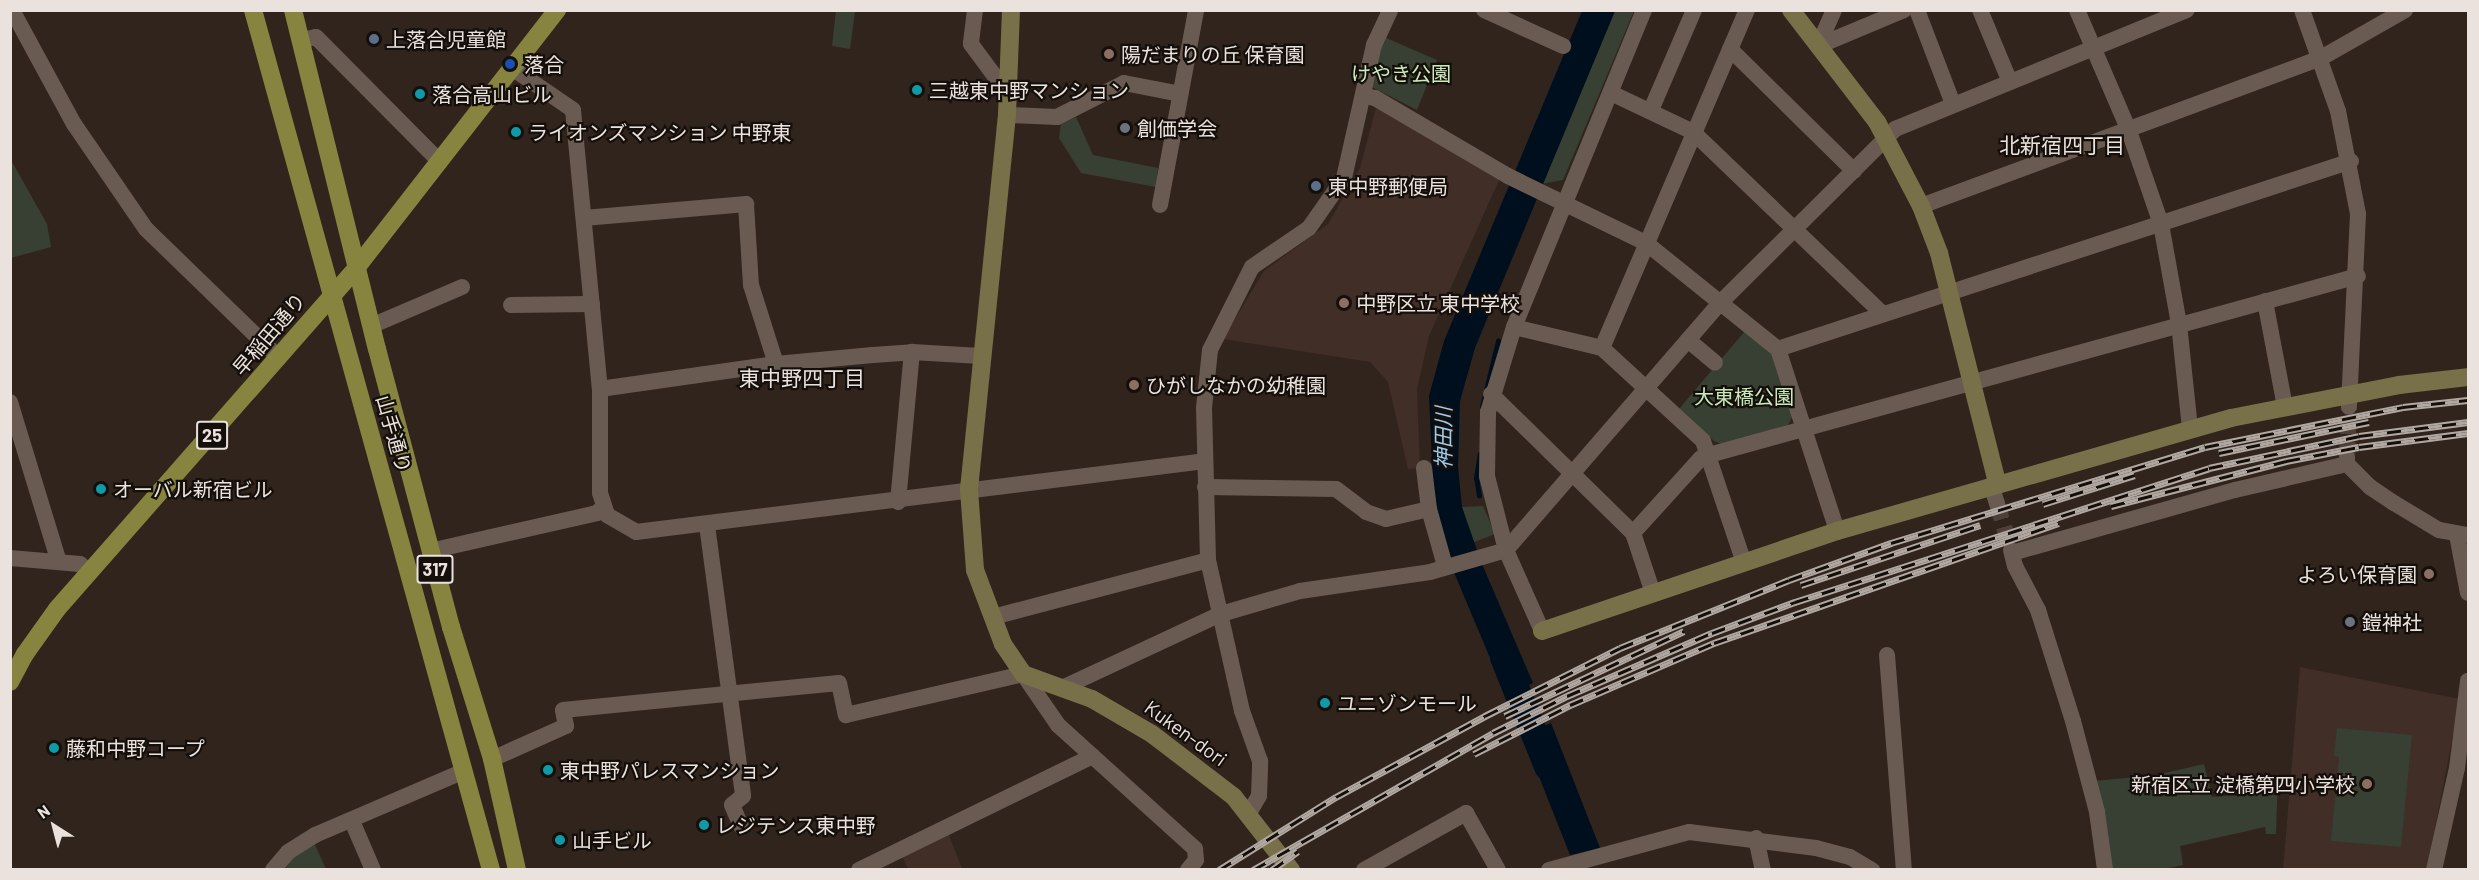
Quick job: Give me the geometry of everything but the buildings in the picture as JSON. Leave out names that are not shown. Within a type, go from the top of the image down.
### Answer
[{"type":"main road","name":"山手通り","points":[[253,10],[490,870]]},
{"type":"main road","name":"山手通り","points":[[293,10],[371,326],[430,551],[492,759],[517,870]]},
{"type":"main road","name":"早稲田通り","points":[[10,682],[42,628],[357,267],[557,10]]},
{"type":"street","points":[[12,10],[74,124],[146,229],[279,358]]},
{"type":"street","points":[[975,10],[971,44],[999,82],[1009,85]]},
{"type":"street","points":[[1011,10],[1007,115],[969,490],[975,570],[1003,644],[1058,724],[1195,849],[1196,860],[1188,870]]},
{"type":"street","points":[[1160,205],[1196,10]]},
{"type":"street","points":[[1249,813],[1259,796],[1260,761],[1242,711],[1208,560],[1204,408],[1210,350],[1252,267],[1309,228],[1344,178],[1374,45],[1390,10]]},
{"type":"street","points":[[1484,10],[1563,46]]},
{"type":"street","points":[[1644,10],[1514,327],[1491,394],[1487,476],[1506,550],[1542,631],[1837,531],[2190,429],[2285,407],[2349,401],[2469,377]]},
{"type":"street","points":[[1651,110],[1695,10]]},
{"type":"street","points":[[1602,348],[1747,10]]},
{"type":"street","points":[[1791,10],[1886,137],[1921,206],[1950,293],[1972,382],[1997,504]]},
{"type":"street","points":[[1818,46],[1834,10]]},
{"type":"street","points":[[1818,46],[1904,10]]},
{"type":"street","points":[[1917,10],[1953,104]]},
{"type":"street","points":[[1980,10],[2010,82]]},
{"type":"street","points":[[2077,10],[2129,131],[2161,224],[2179,324],[2190,429]]},
{"type":"street","points":[[1062,688],[1221,614],[1300,591],[1431,572],[1448,565],[1506,550],[1720,303],[1886,137],[1953,104],[2187,10]]},
{"type":"street","points":[[2302,10],[2320,58],[2351,161],[2358,214],[2358,276],[2349,401]]},
{"type":"street","points":[[1921,206],[2129,131],[2320,58],[2405,10]]},
{"type":"street","points":[[302,40],[316,37],[440,162]]},
{"type":"street","points":[[1730,49],[1854,171]]},
{"type":"street","points":[[512,68],[573,110],[600,389],[598,446],[603,507],[607,515],[636,532],[898,502],[969,490],[1205,461]]},
{"type":"street","points":[[1007,115],[1057,117],[1124,83],[1180,94]]},
{"type":"street","points":[[1611,93],[1651,110],[1693,132],[1883,314]]},
{"type":"street","points":[[1363,96],[1375,98],[1512,177],[1646,243],[1778,349],[1837,531]]},
{"type":"street","points":[[1778,349],[2351,161]]},
{"type":"street","points":[[584,218],[746,204],[751,285],[776,364]]},
{"type":"street","points":[[1634,533],[1701,458],[1709,455],[2358,276]]},
{"type":"street","points":[[371,326],[462,287]]},
{"type":"street","points":[[2265,301],[2285,407]]},
{"type":"street","points":[[511,305],[592,304]]},
{"type":"street","points":[[1514,327],[1602,348],[1703,441],[1744,562]]},
{"type":"street","points":[[1688,340],[1715,363]]},
{"type":"street","points":[[600,389],[776,364],[912,352],[981,356]]},
{"type":"street","points":[[898,502],[912,352]]},
{"type":"street","points":[[1491,394],[1634,533],[1653,593]]},
{"type":"street","points":[[10,402],[59,562]]},
{"type":"street","points":[[2105,870],[2097,812],[2073,721],[2038,610],[2011,551],[2235,489],[2347,461],[2370,487],[2394,503],[2463,535],[2469,593]]},
{"type":"street","points":[[1424,468],[1430,509],[1448,565]]},
{"type":"street","points":[[1205,488],[1336,489],[1366,512],[1386,519],[1430,509]]},
{"type":"street","points":[[430,551],[597,513],[603,507]]},
{"type":"street","points":[[706,525],[743,796],[732,805],[741,826]]},
{"type":"street","points":[[10,558],[80,564],[90,572]]},
{"type":"street","points":[[993,618],[1208,560]]},
{"type":"street","points":[[1887,655],[1904,870]]},
{"type":"street","points":[[492,759],[566,726],[563,710],[839,683],[846,715],[1023,674]]},
{"type":"street","name":"Kuken-dori","points":[[1023,674],[1062,688],[1131,720],[1234,797],[1249,813],[1291,870]]},
{"type":"street","points":[[2434,870],[2457,768],[2469,681]]},
{"type":"street","points":[[859,870],[1093,756]]},
{"type":"street","points":[[273,870],[288,852],[464,771]]},
{"type":"street","points":[[1364,870],[1466,813],[1498,870]]},
{"type":"street","points":[[352,821],[373,870]]},
{"type":"street","points":[[1549,870],[1572,862],[1604,857],[1689,832],[1756,838],[1839,854],[1872,870]]},
{"type":"street","points":[[1756,838],[1763,870]]},
{"type":"shaded area","name":"中野区立 東中学校","points":[[1376,108],[1500,178],[1429,336],[1417,389],[1420,468],[1408,469],[1388,382],[1370,362],[1223,339],[1264,271],[1328,224],[1360,168]]},
{"type":"shaded area","name":"新宿区立 淀橋第四小学校","points":[[2300,667],[2460,699],[2427,869],[2283,870]]},
{"type":"shaded area","points":[[948,832],[962,869],[908,869],[902,856]]},
{"type":"green space","points":[[836,11],[855,12],[850,49],[832,46]]},
{"type":"green space","points":[[1615,11],[1634,11],[1563,180],[1541,184]]},
{"type":"green space","name":"けやき公園","points":[[1384,37],[1437,60],[1417,110],[1372,87]]},
{"type":"green space","points":[[1076,117],[1093,155],[1158,168],[1156,187],[1081,173],[1059,138],[1061,123]]},
{"type":"green space","points":[[11,160],[47,224],[51,247],[11,258]]},
{"type":"green space","name":"大東橋公園","points":[[1745,331],[1772,354],[1793,415],[1787,427],[1724,445],[1714,441],[1679,409]]},
{"type":"green space","points":[[1483,506],[1495,534],[1472,543],[1462,507]]},
{"type":"green space","points":[[2337,728],[2412,735],[2401,847],[2331,841],[2339,757],[2334,756]]},
{"type":"green space","points":[[2204,764],[2212,797],[2252,794],[2252,778],[2278,774],[2276,834],[2266,834],[2265,827],[2180,846],[2183,865],[2163,869],[2110,869],[2095,781],[2156,775]]},
{"type":"green space","points":[[315,845],[326,869],[285,870],[294,855]]},
{"type":"water","points":[[1582,11],[1615,11],[1475,348],[1460,401],[1458,467],[1462,507],[1477,550],[1448,558],[1434,506],[1429,396],[1444,341]]},
{"type":"water","points":[[1482,564],[1533,683],[1506,696],[1453,570]]},
{"type":"water","points":[[1551,723],[1600,848],[1570,855],[1523,736]]},
{"type":"waterway","points":[[1482,407],[1498,341]]},
{"type":"waterway","points":[[1479,496],[1476,478],[1480,454]]},
{"type":"waterway","name":"神田川","points":[[1503,657],[1547,766]]},
{"type":"tunnel","points":[[2347,458],[2349,407]]},
{"type":"tunnel","points":[[1997,504],[2011,550]]},
{"type":"railway","points":[[1219,870],[1336,797],[1485,716],[1620,648],[1789,580],[1891,543],[2205,447],[2403,407],[2468,400]]},
{"type":"railway","points":[[2219,453],[2369,422]]},
{"type":"railway","points":[[1253,870],[1493,733],[1567,696],[1712,633],[1795,602],[2209,468],[2359,436],[2468,422]]},
{"type":"railway","points":[[2111,506],[2286,461],[2359,447],[2468,433]]},
{"type":"railway","points":[[2043,504],[2135,475]]},
{"type":"railway","points":[[1474,754],[1570,705],[1714,643],[2059,523]]},
{"type":"railway","points":[[1801,585],[1980,525]]},
{"type":"railway","points":[[1505,716],[1684,631]]},
{"type":"railway","points":[[1272,870],[1298,851]]},
{"type":"place","name":"上落合児童館","points":[[374,39]]},
{"type":"place","name":"陽だまりの丘 保育園","points":[[1109,54]]},
{"type":"place","name":"落合","points":[[510,64]]},
{"type":"place","name":"三越東中野マンション","points":[[917,90]]},
{"type":"place","name":"落合高山ビル","points":[[420,94]]},
{"type":"place","name":"創価学会","points":[[1125,128]]},
{"type":"place","name":"ライオンズマンション 中野東","points":[[516,132]]},
{"type":"place","name":"東中野郵便局","points":[[1316,186]]},
{"type":"place","name":"中野区立 東中学校","points":[[1344,303]]},
{"type":"place","name":"ひがしなかの幼稚園","points":[[1134,385]]},
{"type":"place","name":"オーバル新宿ビル","points":[[101,489]]},
{"type":"place","name":"よろい保育園","points":[[2429,574]]},
{"type":"place","name":"鎧神社","points":[[2350,622]]},
{"type":"place","name":"ユニゾンモール","points":[[1325,703]]},
{"type":"place","name":"藤和中野コープ","points":[[54,748]]},
{"type":"place","name":"東中野パレスマンション","points":[[548,770]]},
{"type":"place","name":"新宿区立 淀橋第四小学校","points":[[2367,784]]},
{"type":"place","name":"レジテンス東中野","points":[[704,825]]},
{"type":"place","name":"山手ビル","points":[[560,840]]},
{"type":"district","name":"北新宿四丁目","points":[[2062,145]]},
{"type":"district","name":"東中野四丁目","points":[[802,378]]}]
